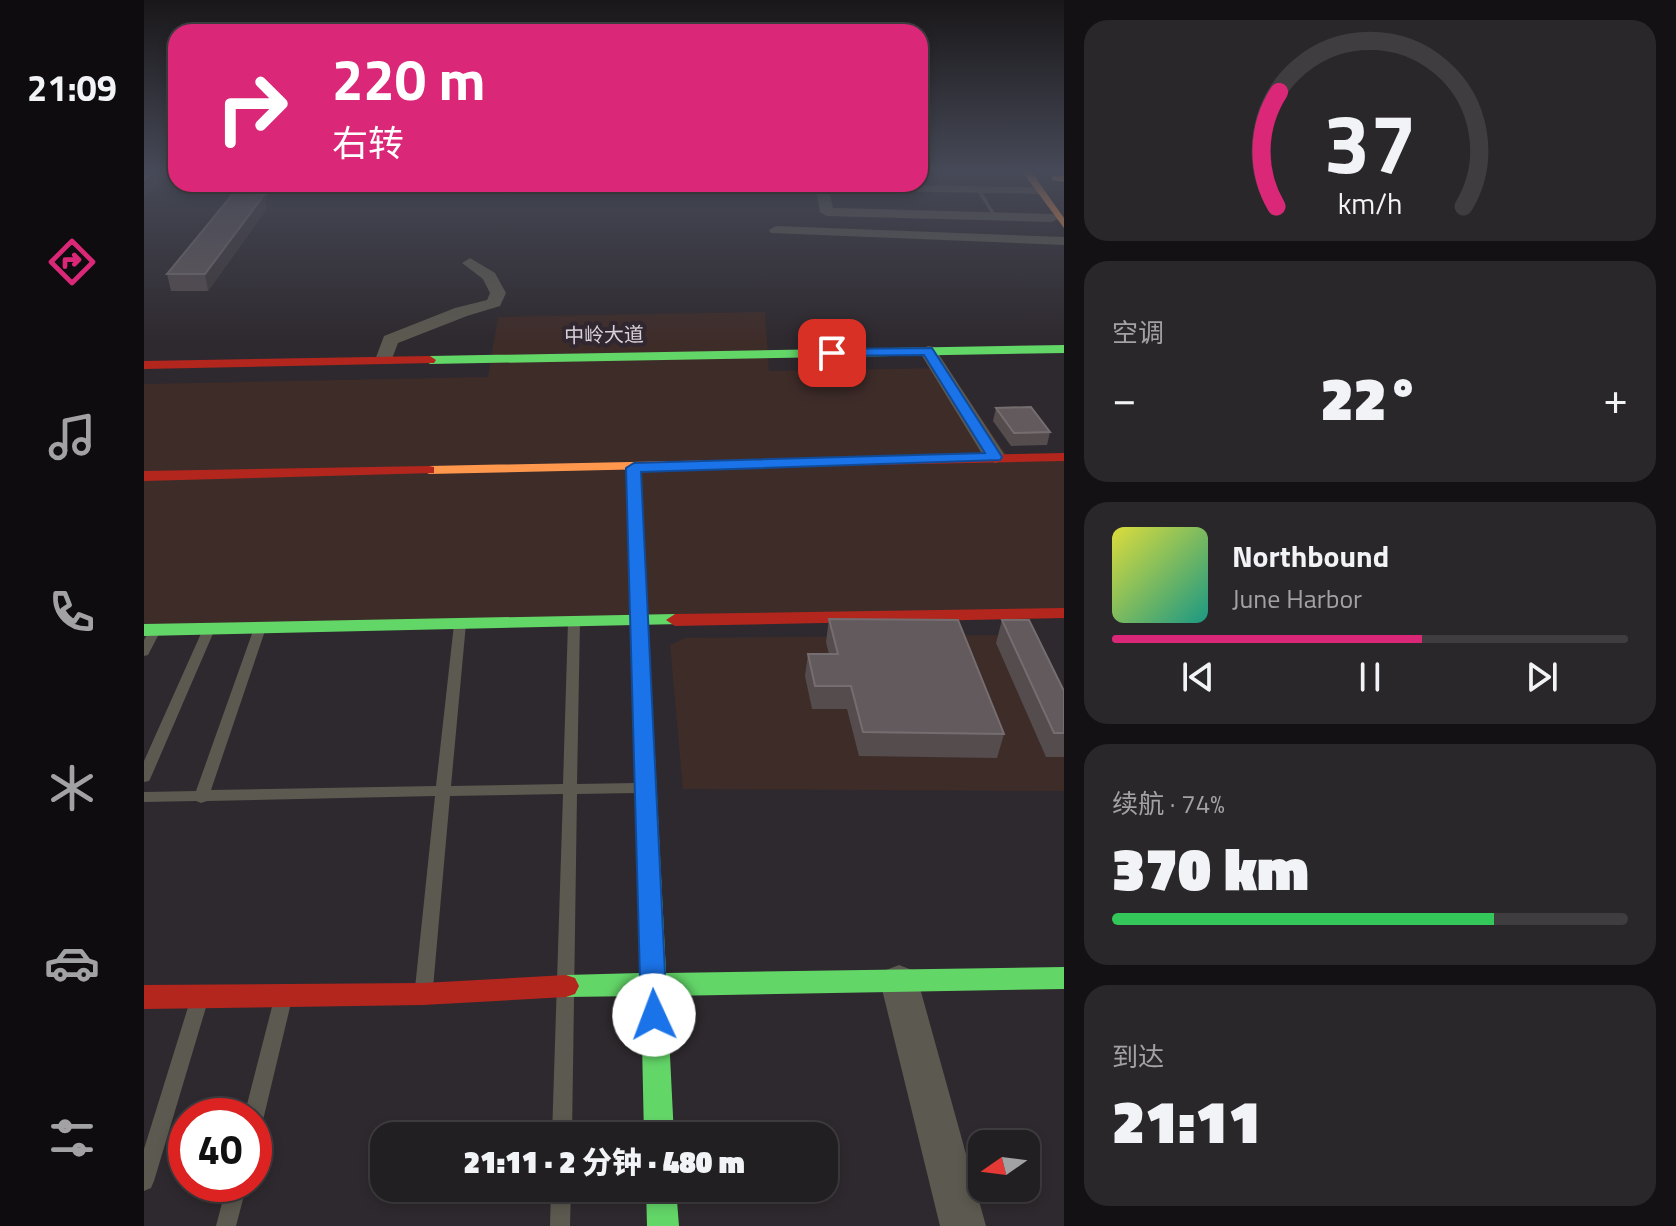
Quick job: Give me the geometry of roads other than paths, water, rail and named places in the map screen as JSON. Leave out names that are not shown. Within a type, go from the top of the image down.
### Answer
[{"type":"main road","name":"中岭大道","points":[[144,371],[1064,349]]},
{"type":"main road","name":"中岭大道","points":[[144,365],[929,354],[1064,356]]},
{"type":"main road","points":[[144,476],[1064,457]]},
{"type":"main road","points":[[634,468],[658,1122]]},
{"type":"main road","points":[[149,630],[1064,613]]},
{"type":"main road","points":[[144,997],[423,994],[567,986],[1064,978]]},
{"type":"main road","points":[[662,1202],[663,1226]]},
{"type":"street","points":[[776,230],[1064,241]]},
{"type":"street","points":[[384,360],[390,340],[461,312],[494,303],[498,293],[490,276],[470,263]]},
{"type":"street","points":[[929,354],[995,457]]},
{"type":"street","points":[[899,981],[963,1226]]},
{"type":"lane","points":[[562,1122],[574,622]]},
{"type":"lane","points":[[423,994],[460,624]]},
{"type":"lane","points":[[201,798],[260,628]]},
{"type":"lane","points":[[144,777],[209,629]]},
{"type":"lane","points":[[144,652],[149,630]]},
{"type":"lane","points":[[144,797],[644,788]]},
{"type":"lane","points":[[258,1098],[284,994]]},
{"type":"lane","points":[[144,1181],[200,997]]},
{"type":"lane","points":[[226,1226],[232,1202]]},
{"type":"lane","points":[[560,1226],[561,1202]]}]
